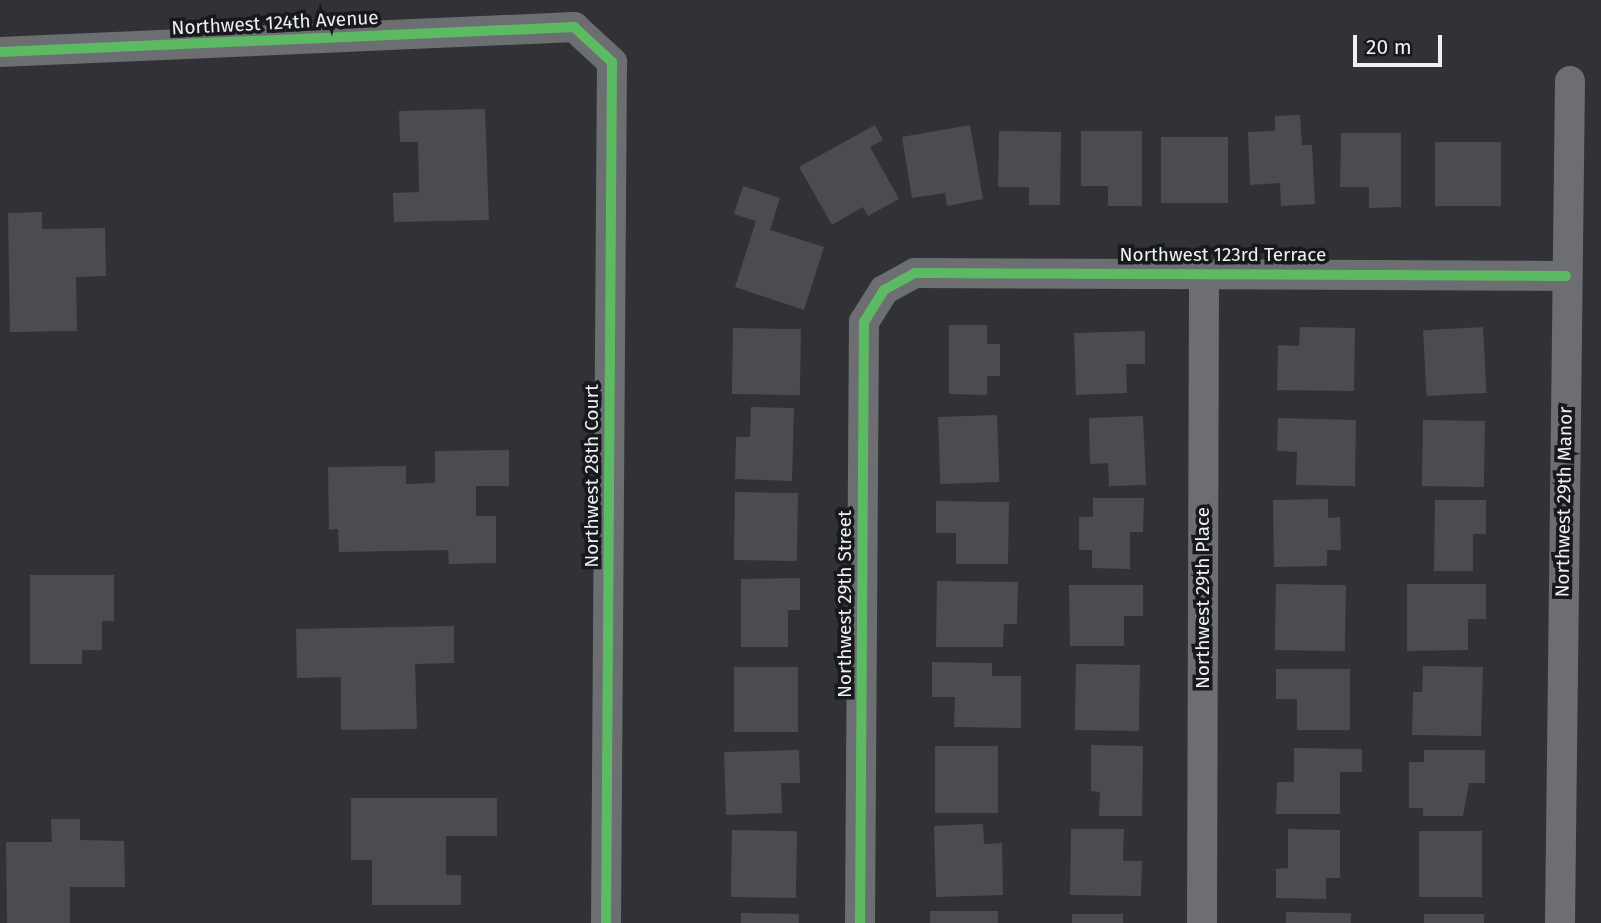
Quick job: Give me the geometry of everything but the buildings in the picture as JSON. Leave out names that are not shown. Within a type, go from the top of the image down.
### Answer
[{"type":"street","name":"Northwest 124th Avenue","points":[[0,52],[574,27],[589,37]]},
{"type":"street","name":"Northwest 28th Court","points":[[589,37],[612,62],[606,923]]},
{"type":"street","name":"Northwest 29th Manor","points":[[1560,923],[1570,81]]},
{"type":"street","name":"Northwest 123rd Terrace","points":[[884,290],[915,273],[1204,272],[1566,276]]},
{"type":"street","name":"Northwest 29th Place","points":[[1202,923],[1204,272]]},
{"type":"street","name":"Northwest 29th Street","points":[[860,923],[864,323],[884,290]]},
{"type":"cycle path","points":[[0,52],[574,27],[612,62],[606,923]]},
{"type":"cycle path","points":[[860,923],[864,322],[884,290],[915,273],[1566,276]]}]
